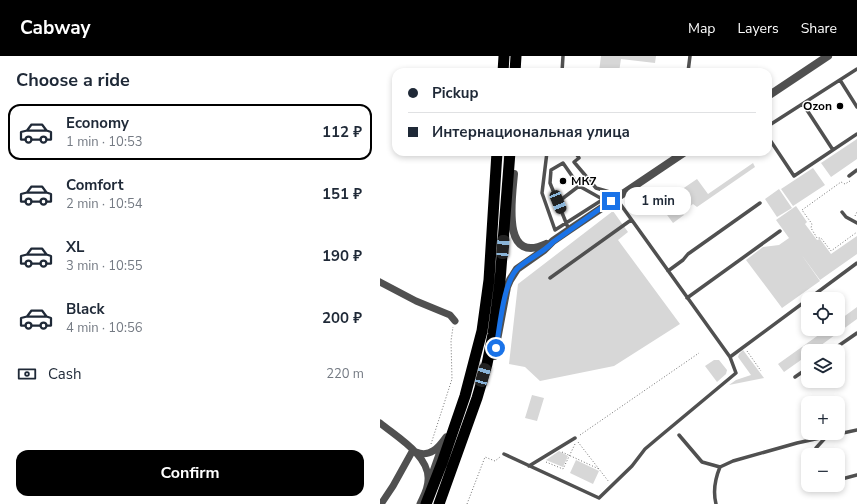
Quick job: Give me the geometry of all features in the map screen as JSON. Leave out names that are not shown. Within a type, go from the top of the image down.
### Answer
[{"type":"highway","points":[[502,68],[504,56]]},
{"type":"highway","points":[[515,68],[516,56]]},
{"type":"highway","points":[[426,504],[442,464],[465,396],[482,331],[489,280],[497,156]]},
{"type":"highway","points":[[439,504],[477,398],[487,364],[497,309],[510,156]]},
{"type":"street","points":[[772,93],[828,56]]},
{"type":"street","points":[[513,156],[511,219],[514,233],[520,244],[530,249],[535,249],[553,242]]},
{"type":"street","points":[[477,398],[490,371],[506,293],[510,280],[517,269],[544,250],[568,226],[677,156]]},
{"type":"street","points":[[420,504],[446,437],[460,395],[489,280]]},
{"type":"street","points":[[380,282],[410,298],[450,315],[454,320]]},
{"type":"street","points":[[380,423],[421,457],[426,466],[428,486]]},
{"type":"street","points":[[413,450],[421,454],[428,454],[438,447],[446,437]]},
{"type":"street","points":[[381,504],[413,450]]},
{"type":"lane","points":[[562,68],[563,56]]},
{"type":"lane","points":[[688,68],[690,56]]},
{"type":"lane","points":[[772,123],[857,69]]},
{"type":"lane","points":[[840,80],[857,107]]},
{"type":"lane","points":[[802,104],[833,150]]},
{"type":"lane","points":[[772,143],[794,176],[857,134]]},
{"type":"lane","points":[[504,454],[599,498],[632,466],[645,449],[736,373],[730,357],[631,220],[610,200],[579,186],[563,163],[551,170],[550,183],[568,226],[555,230],[542,194],[547,156]]},
{"type":"lane","points":[[578,156],[579,158],[574,162],[596,188],[613,193],[610,200]]},
{"type":"lane","points":[[849,176],[857,170]]},
{"type":"lane","points":[[558,202],[579,186]]},
{"type":"lane","points":[[668,271],[683,260],[688,254],[760,203]]},
{"type":"lane","points":[[842,212],[846,217],[857,223]]},
{"type":"lane","points":[[550,278],[631,220]]},
{"type":"lane","points":[[687,298],[780,231]]},
{"type":"lane","points":[[730,357],[857,263]]},
{"type":"lane","points":[[841,344],[857,333]]},
{"type":"lane","points":[[795,377],[801,373]]},
{"type":"lane","points":[[845,433],[857,430]]},
{"type":"lane","points":[[679,435],[702,462],[720,467]]},
{"type":"lane","points":[[529,466],[575,438]]},
{"type":"lane","points":[[716,504],[715,485],[720,467],[732,461],[812,440]]},
{"type":"lane","points":[[816,448],[823,440]]},
{"type":"lane","points":[[845,478],[857,475]]},
{"type":"path","points":[[851,180],[845,184],[841,182],[802,210],[812,224],[811,228],[817,238],[822,238],[831,251],[857,232]]},
{"type":"path","points":[[428,454],[452,379],[451,341],[454,320]]},
{"type":"path","points":[[746,350],[761,371]]},
{"type":"path","points":[[575,438],[585,433],[700,353]]},
{"type":"path","points":[[540,459],[563,470],[577,441],[612,486]]},
{"type":"path","points":[[556,449],[599,470]]},
{"type":"path","points":[[466,504],[485,457],[495,461],[504,454]]},
{"type":"shaded area","points":[[601,56],[656,56],[655,63],[621,59],[620,68],[600,68]]},
{"type":"shaded area","points":[[857,139],[857,159],[831,177],[821,163]]},
{"type":"shaded area","points":[[753,163],[755,167],[697,207],[693,204],[686,209],[675,194],[697,179],[708,194]]},
{"type":"shaded area","points":[[813,168],[825,185],[793,206],[781,189]]},
{"type":"shaded area","points":[[779,189],[792,208],[777,217],[765,199]]},
{"type":"shaded area","points":[[668,192],[684,215],[673,223],[656,200]]},
{"type":"shaded area","points":[[796,206],[807,222],[805,224],[817,240],[820,239],[831,254],[857,236],[857,254],[820,280],[801,254],[820,281],[805,292],[801,292],[801,294],[782,308],[746,260],[763,247],[779,245],[789,238],[776,220]]},
{"type":"shaded area","points":[[613,211],[628,232],[618,240],[680,324],[614,366],[540,381],[525,367],[509,364],[518,284]]},
{"type":"shaded area","points":[[857,307],[857,319],[845,328],[845,316]]},
{"type":"shaded area","points":[[817,336],[834,336],[823,344],[806,344]]},
{"type":"shaded area","points":[[801,348],[801,360],[784,372],[778,364]]},
{"type":"shaded area","points":[[743,350],[764,378],[729,385],[736,380],[751,375],[738,357]]},
{"type":"shaded area","points":[[714,360],[719,360],[727,370],[726,374],[717,382],[705,366]]},
{"type":"shaded area","points":[[532,395],[544,398],[537,421],[525,418]]},
{"type":"shaded area","points":[[559,451],[568,456],[563,467],[546,460]]},
{"type":"shaded area","points":[[576,460],[599,471],[593,484],[570,473]]},
{"type":"place","name":"Ozon","points":[[840,106]]},
{"type":"place","name":"МК7","points":[[563,181]]},
{"type":"route","points":[[496,348],[507,288],[513,274],[523,264],[611,201]]}]
